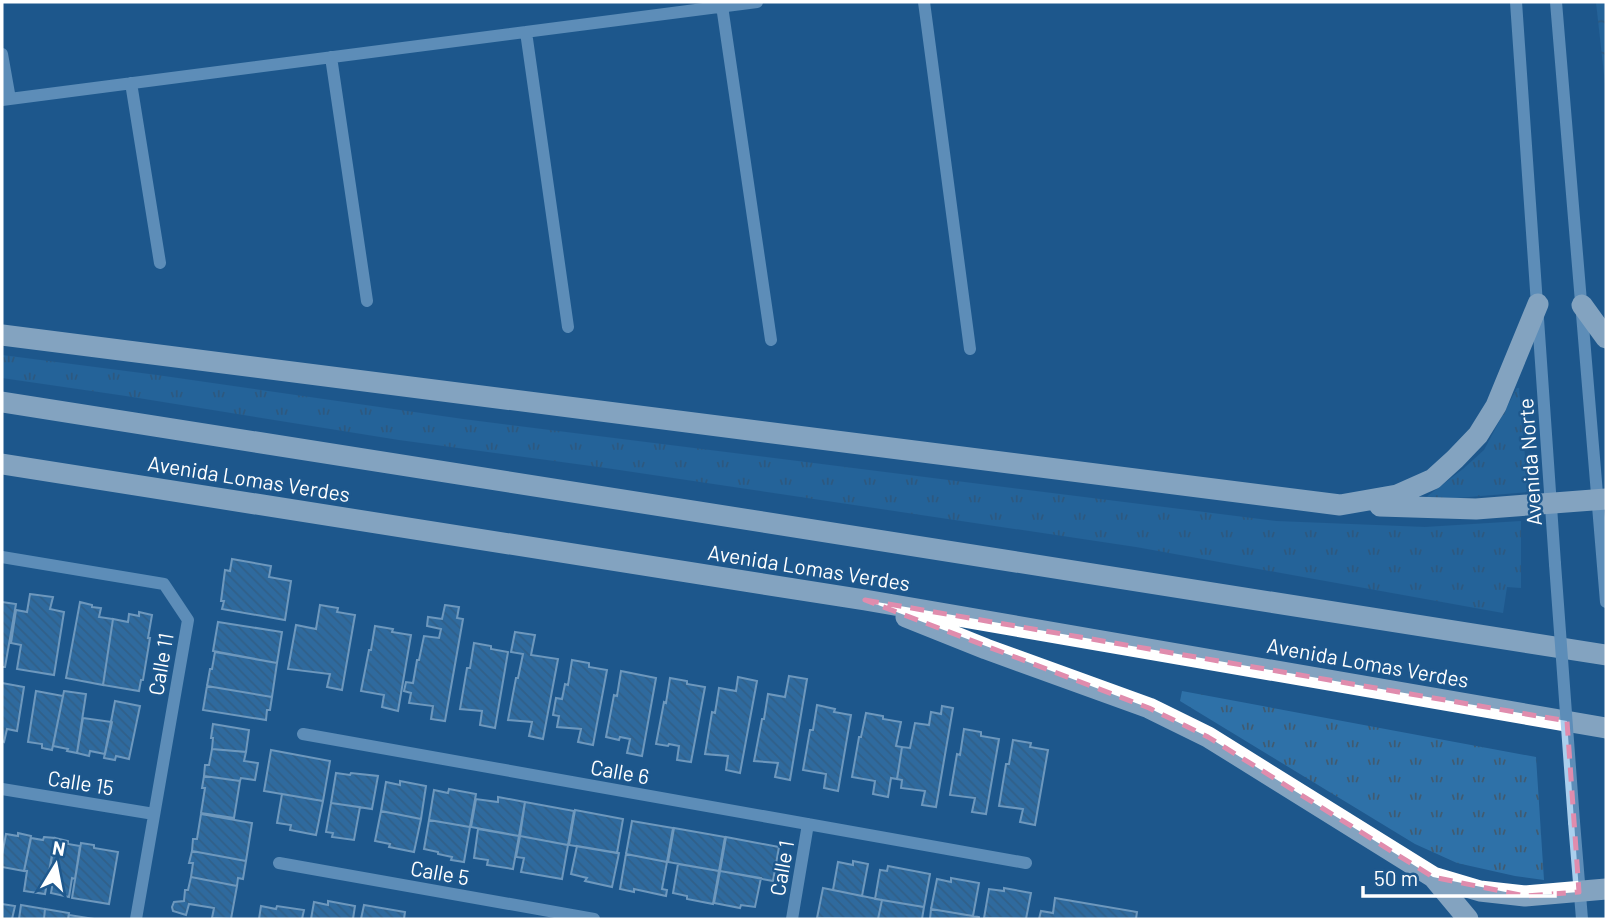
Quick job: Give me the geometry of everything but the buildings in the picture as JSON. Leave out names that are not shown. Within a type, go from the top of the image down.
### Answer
[{"type":"highway","points":[[1340,505],[1398,495],[1433,479],[1455,459],[1478,435],[1496,406],[1538,304]]},
{"type":"highway","points":[[1582,305],[1606,338]]},
{"type":"highway","points":[[2,335],[1340,505],[1476,509],[1602,499]]},
{"type":"highway","name":"Avenida Lomas Verdes","points":[[2,402],[1606,655]]},
{"type":"highway","name":"Avenida Lomas Verdes","points":[[2,464],[865,600],[1606,728]]},
{"type":"highway","points":[[865,600],[986,649],[1149,708],[1208,737],[1433,877],[1480,891],[1525,896],[1606,889]]},
{"type":"highway","points":[[1433,877],[1468,919]]},
{"type":"street","points":[[2,54],[6,99],[758,2]]},
{"type":"street","points":[[924,2],[970,349]]},
{"type":"street","name":"Avenida Norte","points":[[1516,2],[1582,919]]},
{"type":"street","points":[[1556,2],[1602,499],[1606,602]]},
{"type":"street","points":[[722,6],[771,340]]},
{"type":"street","points":[[526,32],[568,327]]},
{"type":"street","points":[[331,57],[367,301]]},
{"type":"street","points":[[131,83],[160,263]]},
{"type":"street","name":"Calle 11","points":[[2,557],[164,584],[188,620],[136,919]]},
{"type":"street","name":"Calle 6","points":[[303,734],[1026,863]]},
{"type":"street","name":"Calle 15","points":[[2,789],[153,814]]},
{"type":"street","name":"Calle 1","points":[[792,919],[808,824]]},
{"type":"street","name":"Calle 5","points":[[279,863],[594,919]]},
{"type":"highlighted area","points":[[865,600],[1567,721],[1579,892],[1525,896],[1433,877],[1208,737],[1149,708]]},
{"type":"green space","points":[[1596,2],[1606,2],[1606,92]]},
{"type":"green space","points":[[2,355],[463,419],[1276,521],[1425,527],[1521,521],[1521,588],[1507,587],[1503,613],[1136,547],[399,440],[2,378]]},
{"type":"green space","points":[[1517,388],[1528,492],[1421,501],[1484,450]]},
{"type":"green space","points":[[1182,691],[1536,757],[1544,880],[1457,863],[1415,844],[1180,701]]}]
